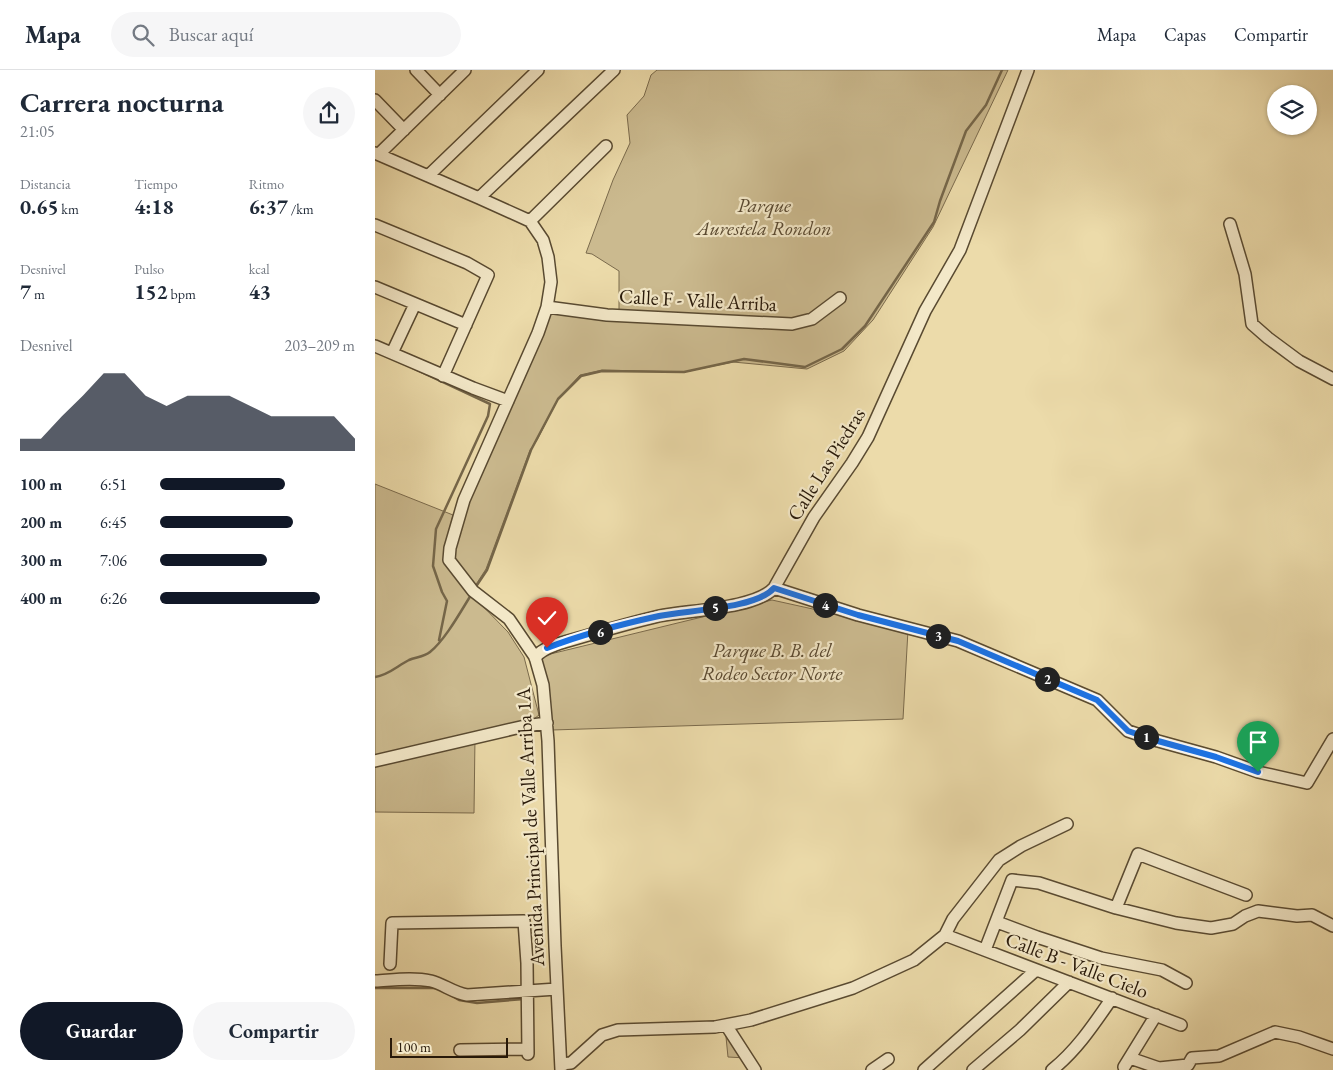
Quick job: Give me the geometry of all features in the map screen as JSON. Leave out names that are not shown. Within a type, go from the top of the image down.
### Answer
[{"type":"street","points":[[416,70],[440,95]]},
{"type":"street","points":[[465,70],[377,154],[530,221],[606,146]]},
{"type":"street","points":[[428,176],[539,70]]},
{"type":"street","points":[[479,198],[614,70]]},
{"type":"street","name":"Calle Las Piedras","points":[[774,588],[814,517],[868,437],[925,312],[960,250],[1028,70]]},
{"type":"street","points":[[375,100],[404,130]]},
{"type":"street","name":"Avenida Principal de Valle Arriba 1A","points":[[530,221],[543,240],[548,257],[551,282],[547,307],[538,333],[464,500],[450,548],[449,560],[473,592],[509,619],[535,658],[543,685],[547,723],[561,1067]]},
{"type":"street","points":[[1230,224],[1245,274],[1252,324],[1299,361],[1333,379]]},
{"type":"street","points":[[375,225],[467,262],[488,275],[443,376]]},
{"type":"street","points":[[375,286],[465,325]]},
{"type":"street","name":"Calle F - Valle Arriba","points":[[547,307],[607,315],[793,324],[812,319],[840,298]]},
{"type":"street","points":[[392,353],[415,304]]},
{"type":"street","points":[[375,346],[443,376],[508,401]]},
{"type":"street","points":[[535,658],[547,648],[558,644],[661,616],[740,604],[768,595],[774,588],[858,615],[958,641],[1097,700],[1128,731],[1216,757],[1258,772],[1307,783],[1333,739]]},
{"type":"street","points":[[375,761],[525,726],[547,723]]},
{"type":"street","points":[[561,1067],[571,1063],[602,1035],[618,1030],[715,1027],[751,1020],[853,988],[914,960],[945,935],[953,918],[999,860],[1021,846],[1067,824]]},
{"type":"street","points":[[1246,895],[1138,854],[1116,908],[1176,923],[1211,928],[1233,924],[1245,916],[1258,911],[1297,916],[1313,914],[1333,926]]},
{"type":"street","name":"Calle B - Valle Cielo","points":[[985,950],[1012,880],[1039,883],[1116,908]]},
{"type":"street","points":[[390,964],[392,923],[524,921],[528,1051],[460,1050]]},
{"type":"street","points":[[997,922],[1101,958],[1162,970],[1186,983]]},
{"type":"street","name":"Calle B - Valle Cielo","points":[[945,935],[1181,1025]]},
{"type":"street","points":[[924,1070],[1036,970]]},
{"type":"street","points":[[375,981],[418,979],[433,981],[459,994],[467,995],[557,989]]},
{"type":"street","points":[[973,1070],[1020,1030],[1069,982]]},
{"type":"street","points":[[1052,1070],[1066,1059],[1090,1030],[1112,998]]},
{"type":"street","name":"Calle B - Valle Cielo","points":[[1147,1066],[1127,1062],[1156,1015]]},
{"type":"street","points":[[726,1025],[755,1070]]},
{"type":"street","points":[[1147,1066],[1159,1068],[1188,1065],[1192,1058],[1219,1056],[1275,1032],[1299,1037],[1333,1049]]},
{"type":"street","points":[[872,1070],[888,1059]]},
{"type":"green space","name":"Parque Aurestela Rondon","points":[[657,70],[1008,70],[933,227],[873,320],[844,351],[807,369],[733,362],[684,372],[602,370],[580,375],[558,399],[530,450],[486,569],[473,589],[450,560],[458,523],[549,310],[619,315],[619,271],[592,254],[586,253],[613,180],[630,143],[627,115],[644,96],[651,75]]},
{"type":"green space","points":[[375,484],[453,515],[444,551],[444,561],[469,592],[508,632],[524,657],[539,715],[525,726],[475,738],[474,813],[375,812]]},
{"type":"green space","name":"Parque B. B. del Rodeo Sector Norte","points":[[772,600],[908,630],[903,719],[552,730],[538,657]]},
{"type":"green space","points":[[725,1027],[746,1058],[728,1057]]},
{"type":"waterway","points":[[475,588],[487,570],[531,450],[558,399],[581,376],[602,371],[684,372],[744,359],[805,367],[842,349],[865,326],[934,222],[966,131],[986,105],[1002,70]]},
{"type":"waterway","points":[[413,368],[490,404],[488,416],[436,529],[433,566],[447,601],[439,640]]},
{"type":"waterway","points":[[375,677],[385,674],[409,660],[423,656],[436,647],[471,595]]},
{"type":"waterway","points":[[375,988],[436,988]]},
{"type":"waterway","points":[[452,996],[459,1000],[477,1003],[524,999]]},
{"type":"route","points":[[547,648],[655,617],[740,604],[768,595],[774,588],[858,615],[953,639],[1097,700],[1128,731],[1216,757],[1258,772]]}]
